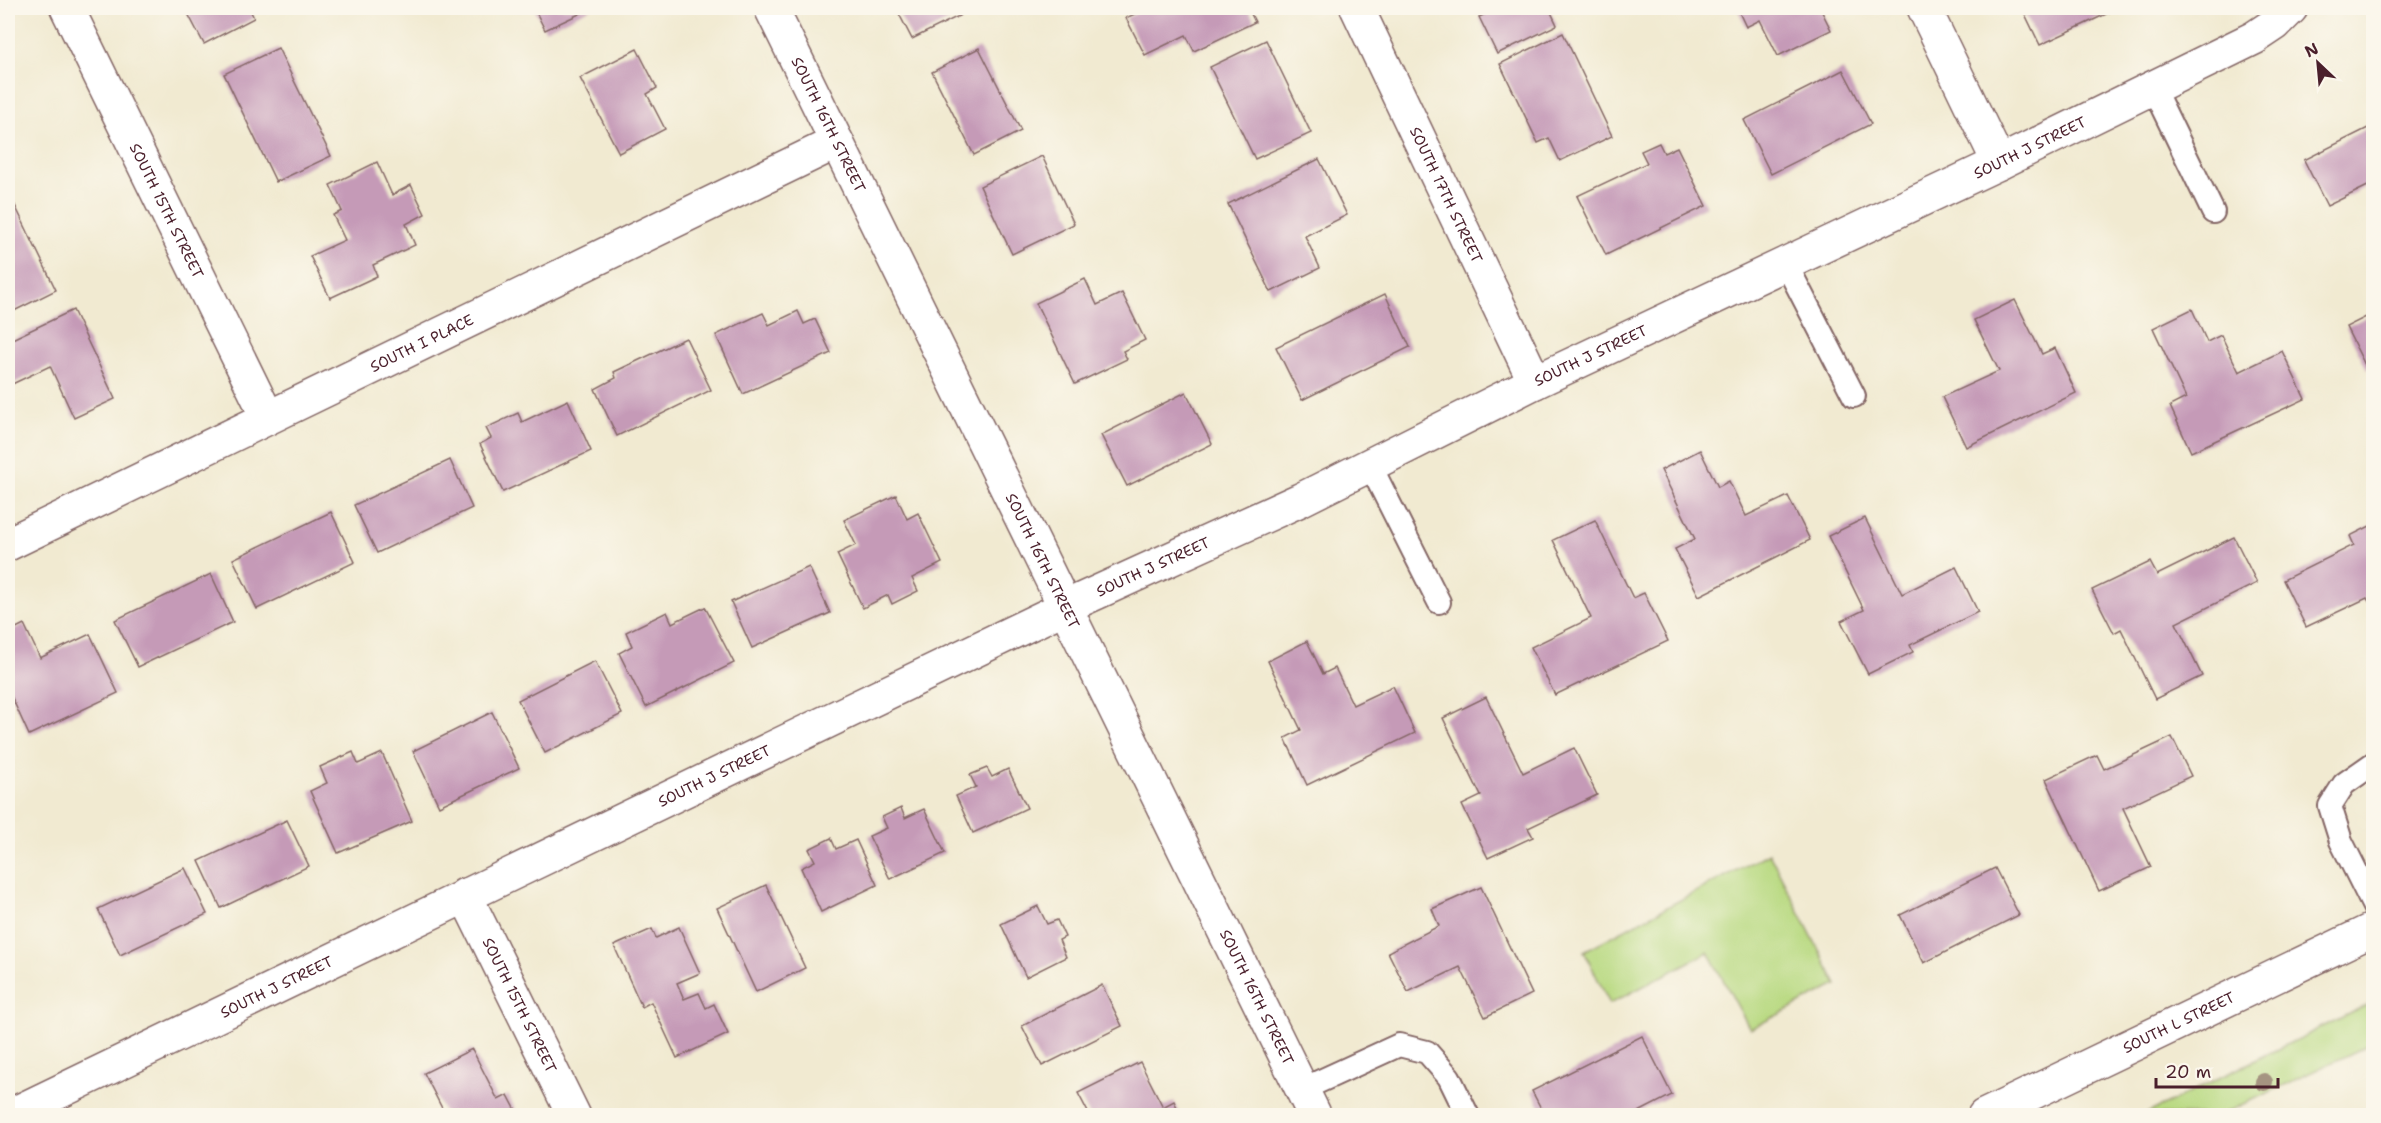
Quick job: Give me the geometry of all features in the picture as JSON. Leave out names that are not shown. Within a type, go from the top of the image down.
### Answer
[{"type":"street","name":"SOUTH 15TH STREET","points":[[67,8],[267,416]]},
{"type":"street","name":"SOUTH 16TH STREET","points":[[771,8],[1309,1102]]},
{"type":"street","name":"SOUTH 17TH STREET","points":[[1357,8],[1535,382]]},
{"type":"street","points":[[1924,8],[1999,163]]},
{"type":"street","name":"SOUTH J STREET","points":[[9,1116],[1065,607],[1370,465],[1535,382],[1999,163],[2254,38],[2275,24],[2291,8]]},
{"type":"street","name":"SOUTH I PLACE","points":[[8,544],[267,416],[837,142]]},
{"type":"street","name":"SOUTH 15TH STREET","points":[[465,895],[574,1116]]},
{"type":"street","name":"SOUTH L STREET","points":[[1984,1116],[2373,928]]},
{"type":"lane","points":[[2152,88],[2213,212]]},
{"type":"lane","points":[[1786,264],[1854,396]]},
{"type":"lane","points":[[1370,465],[1439,602]]},
{"type":"lane","points":[[2373,763],[2344,784],[2330,806],[2341,841],[2373,907]]},
{"type":"lane","points":[[1309,1102],[1399,1045],[1427,1052],[1449,1077],[1468,1116]]},
{"type":"green space","points":[[1769,853],[1837,985],[1750,1029],[1708,952],[1610,1004],[1584,951]]},
{"type":"green space","points":[[2373,1002],[2373,1043],[2221,1115],[2144,1115]]},
{"type":"building","points":[[185,8],[249,8],[254,18],[204,44]]},
{"type":"building","points":[[534,8],[592,8],[545,30]]},
{"type":"building","points":[[896,8],[958,8],[961,15],[912,39]]},
{"type":"building","points":[[1147,8],[1248,8],[1255,22],[1194,51],[1186,35],[1145,55],[1126,18]]},
{"type":"building","points":[[1482,8],[1549,8],[1557,25],[1497,54],[1479,17],[1486,14]]},
{"type":"building","points":[[1737,8],[1820,8],[1831,30],[1778,56],[1760,20],[1746,27]]},
{"type":"building","points":[[2022,8],[2119,8],[2040,45]]},
{"type":"building","points":[[1563,33],[1612,136],[1560,161],[1549,138],[1538,143],[1500,64]]},
{"type":"building","points":[[1266,40],[1311,133],[1255,159],[1210,67]]},
{"type":"building","points":[[278,48],[331,156],[276,182],[224,74]]},
{"type":"building","points":[[979,48],[1021,131],[974,155],[932,72]]},
{"type":"building","points":[[637,49],[657,88],[647,94],[665,129],[619,153],[580,78]]},
{"type":"building","points":[[1843,70],[1871,124],[1771,174],[1744,120]]},
{"type":"building","points":[[2374,125],[2374,183],[2327,206],[2304,160]]},
{"type":"building","points":[[1659,143],[1664,153],[1677,147],[1706,206],[1606,255],[1577,196],[1647,163],[1641,151]]},
{"type":"building","points":[[1042,156],[1074,224],[1012,254],[980,186]]},
{"type":"building","points":[[1319,159],[1347,215],[1305,236],[1320,268],[1271,292],[1228,204]]},
{"type":"building","points":[[377,162],[392,195],[411,185],[425,214],[406,224],[415,245],[373,265],[377,276],[330,298],[310,256],[345,240],[333,215],[342,211],[330,185]]},
{"type":"building","points":[[8,191],[56,290],[8,314]]},
{"type":"building","points":[[1085,279],[1097,305],[1122,293],[1145,340],[1123,351],[1127,359],[1075,384],[1036,303]]},
{"type":"building","points":[[1385,294],[1410,347],[1302,400],[1276,347]]},
{"type":"building","points":[[2015,300],[2042,354],[2055,348],[2076,393],[1966,447],[1942,397],[1999,371],[1974,320]]},
{"type":"building","points":[[2192,309],[2207,342],[2221,335],[2239,372],[2282,351],[2305,399],[2191,452],[2170,406],[2186,398],[2153,328]]},
{"type":"building","points":[[73,310],[115,399],[74,418],[50,366],[8,386],[8,341]]},
{"type":"building","points":[[798,311],[804,324],[815,319],[831,353],[743,394],[716,335],[763,313],[769,325]]},
{"type":"building","points":[[2374,313],[2374,366],[2367,369],[2346,327]]},
{"type":"building","points":[[686,338],[711,390],[617,436],[595,389],[616,378],[614,372]]},
{"type":"building","points":[[1186,392],[1212,444],[1127,486],[1101,435]]},
{"type":"building","points":[[568,400],[591,451],[503,492],[480,444],[491,438],[486,428],[518,413],[522,422]]},
{"type":"building","points":[[1700,450],[1718,487],[1729,481],[1746,516],[1788,496],[1810,540],[1699,596],[1675,549],[1695,539],[1661,470]]},
{"type":"building","points":[[450,460],[472,508],[377,553],[354,505]]},
{"type":"building","points":[[896,495],[907,519],[918,513],[942,563],[912,578],[918,591],[892,604],[888,595],[863,608],[837,554],[856,545],[844,520]]},
{"type":"building","points":[[331,512],[355,562],[257,609],[233,559]]},
{"type":"building","points":[[1865,518],[1902,594],[1956,567],[1978,612],[1910,645],[1913,652],[1868,674],[1841,621],[1864,610],[1828,536]]},
{"type":"building","points":[[1595,520],[1633,598],[1644,593],[1668,641],[1555,695],[1531,647],[1591,618],[1553,540]]},
{"type":"building","points":[[2374,524],[2374,611],[2367,598],[2306,627],[2283,580],[2354,545],[2350,536]]},
{"type":"building","points":[[2234,537],[2257,583],[2176,623],[2202,676],[2155,699],[2121,629],[2114,633],[2092,590],[2150,562],[2157,575]]},
{"type":"building","points":[[809,567],[830,613],[752,648],[731,602]]},
{"type":"building","points":[[211,574],[233,622],[138,667],[115,620]]},
{"type":"building","points":[[705,607],[734,663],[646,707],[619,653],[632,646],[626,632],[667,612],[672,623]]},
{"type":"building","points":[[24,624],[40,658],[90,634],[118,693],[29,735],[8,689],[8,632]]},
{"type":"building","points":[[1307,641],[1323,674],[1335,668],[1353,705],[1393,686],[1415,733],[1307,785],[1285,738],[1301,730],[1268,661]]},
{"type":"building","points":[[595,661],[622,714],[545,753],[518,700]]},
{"type":"building","points":[[1486,697],[1523,773],[1574,748],[1597,795],[1528,828],[1533,837],[1488,858],[1462,805],[1481,796],[1443,718]]},
{"type":"building","points":[[492,712],[519,768],[439,806],[413,751]]},
{"type":"building","points":[[2172,737],[2191,776],[2123,808],[2151,867],[2099,891],[2046,779],[2097,755],[2104,769]]},
{"type":"building","points":[[353,752],[358,764],[382,753],[412,821],[338,853],[310,791],[327,783],[320,767]]},
{"type":"building","points":[[987,768],[992,777],[1008,769],[1027,808],[973,833],[956,796],[976,787],[970,775]]},
{"type":"building","points":[[901,808],[905,818],[924,809],[945,853],[890,879],[869,836],[887,828],[882,817]]},
{"type":"building","points":[[287,820],[309,866],[221,908],[199,861]]},
{"type":"building","points":[[831,838],[836,849],[856,840],[877,885],[821,912],[801,868],[815,861],[809,849]]},
{"type":"building","points":[[185,868],[207,914],[120,955],[98,909]]},
{"type":"building","points":[[1995,868],[2019,915],[1924,963],[1900,915]]},
{"type":"building","points":[[766,885],[805,968],[756,992],[717,908]]},
{"type":"building","points":[[1481,887],[1532,994],[1485,1017],[1460,967],[1408,992],[1388,952],[1439,926],[1432,909]]},
{"type":"building","points":[[1038,906],[1047,924],[1057,920],[1065,937],[1059,940],[1066,957],[1026,977],[1001,924]]},
{"type":"building","points":[[679,927],[700,973],[677,983],[684,999],[699,993],[706,1008],[714,1004],[728,1034],[677,1058],[651,1002],[642,1007],[614,946],[652,929],[656,938]]},
{"type":"building","points":[[1102,985],[1122,1026],[1042,1066],[1022,1026]]},
{"type":"building","points":[[1642,1036],[1672,1095],[1631,1116],[1545,1116],[1532,1091]]},
{"type":"building","points":[[472,1049],[498,1100],[508,1095],[519,1116],[446,1116],[424,1073]]},
{"type":"building","points":[[1140,1062],[1163,1107],[1174,1101],[1181,1116],[1090,1116],[1078,1093]]}]
